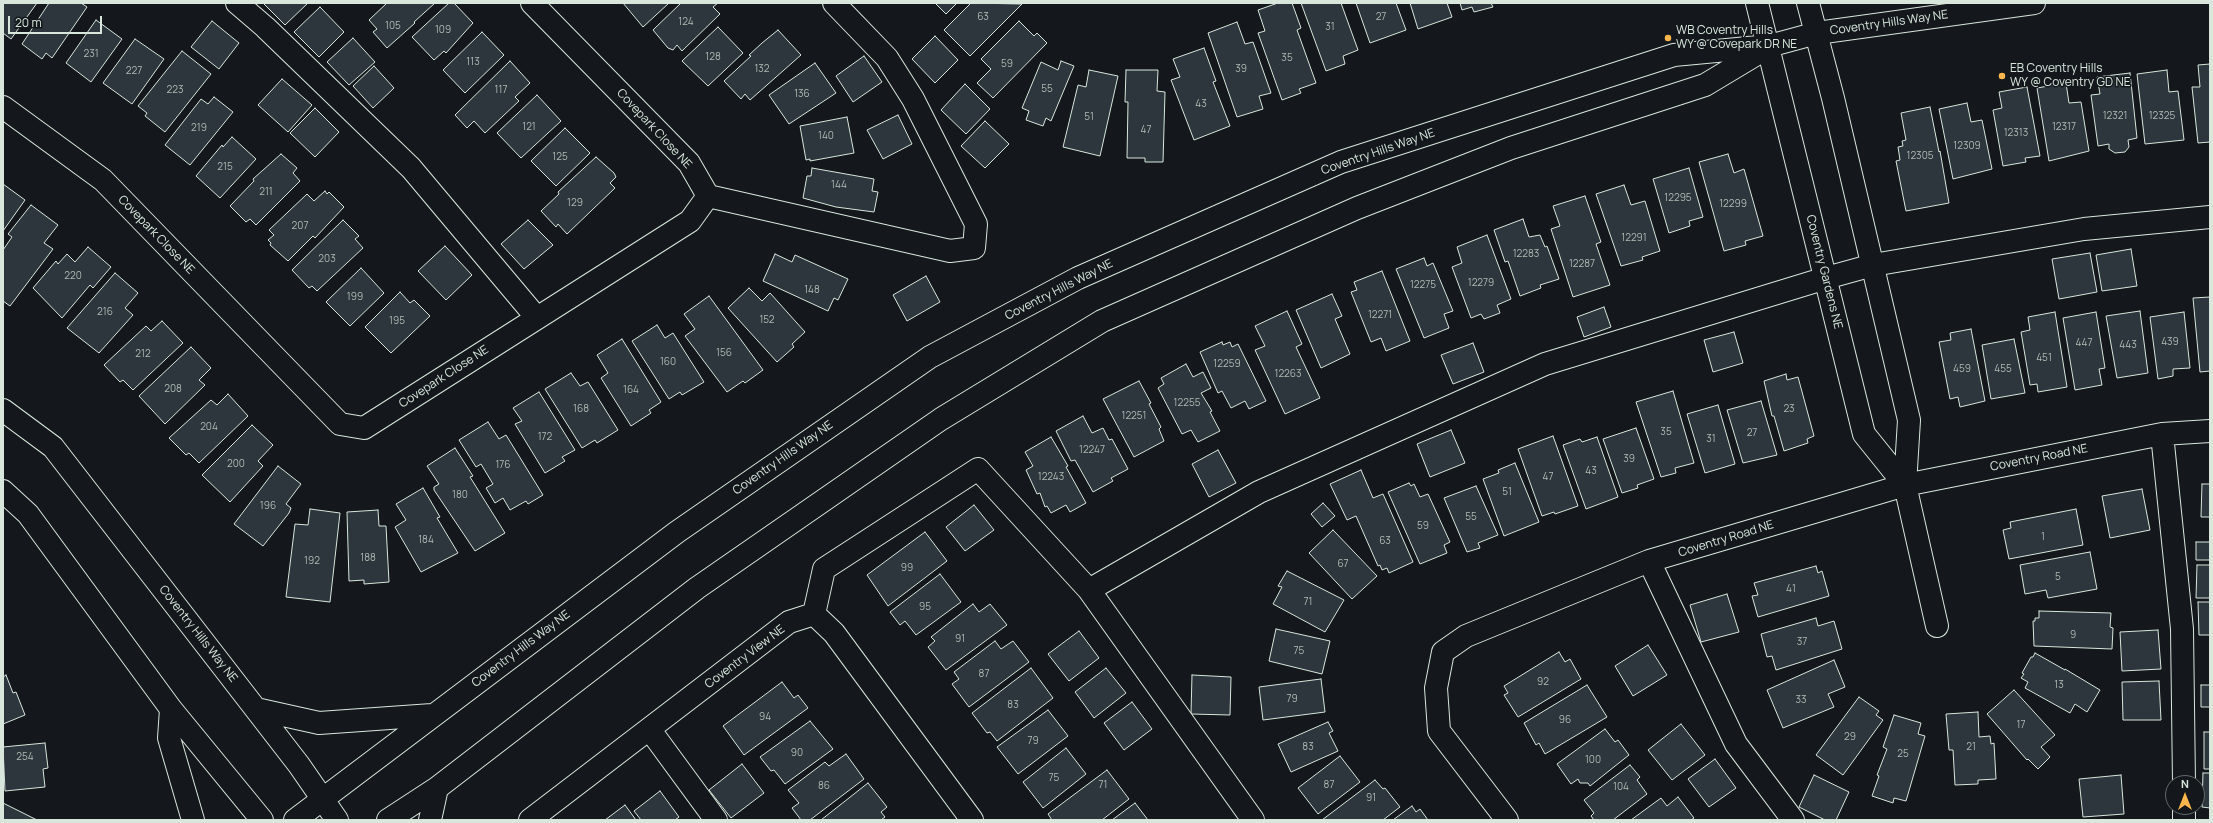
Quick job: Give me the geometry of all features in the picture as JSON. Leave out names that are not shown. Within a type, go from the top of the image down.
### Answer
[{"type":"street","points":[[237,3],[265,26],[411,168],[537,318]]},
{"type":"street","name":"Covepark Close NE","points":[[3,107],[103,180],[340,424],[364,428],[690,222],[708,196],[689,163],[532,3]]},
{"type":"street","points":[[708,196],[950,251],[974,248],[976,224],[913,99],[887,58],[834,3]]},
{"type":"street","name":"Coventry Gardens NE","points":[[1757,3],[1769,46],[1864,434],[1905,485]]},
{"type":"street","name":"Coventry Gardens NE","points":[[1808,3],[1817,33],[1873,265],[1908,420],[1905,485],[1937,626]]},
{"type":"street","name":"Coventry Hills Way NE","points":[[3,410],[53,447],[256,709],[323,800],[432,715],[677,532],[930,356],[1078,278],[1341,162],[1674,55],[1769,46],[1817,33],[2034,3]]},
{"type":"street","name":"Coventry Hills Way NE","points":[[388,820],[437,788],[703,584],[941,419],[1102,321],[1357,208],[1511,148],[1705,85],[1769,46]]},
{"type":"street","points":[[1089,590],[1259,492],[1545,364],[1873,265],[2084,229],[2210,217]]},
{"type":"street","name":"Coventry Road NE","points":[[1507,820],[1439,731],[1436,688],[1443,652],[1466,636],[1649,562],[1905,485],[2162,434],[2210,431]]},
{"type":"street","points":[[2162,434],[2182,629],[2184,775]]},
{"type":"street","points":[[972,820],[834,634],[814,614],[824,569],[978,469],[1089,590],[1253,820]]},
{"type":"street","points":[[3,491],[28,514],[171,709],[262,820]]},
{"type":"street","points":[[1649,562],[1736,744],[1793,820]]},
{"type":"street","name":"Coventry View NE","points":[[530,820],[790,622],[814,614]]},
{"type":"street","points":[[171,709],[169,738],[193,820]]},
{"type":"street","points":[[256,709],[319,723],[432,715]]},
{"type":"street","points":[[650,730],[716,820]]},
{"type":"street","points":[[430,820],[437,788]]},
{"type":"street","points":[[295,820],[323,800],[337,820]]},
{"type":"building","points":[[3,3],[37,3],[11,39],[3,33]]},
{"type":"building","points":[[49,3],[81,3],[87,7],[52,58],[46,53],[42,59],[22,44]]},
{"type":"building","points":[[263,3],[308,3],[285,25]]},
{"type":"building","points":[[387,3],[435,3],[387,48],[373,32],[377,29],[369,20]]},
{"type":"building","points":[[449,3],[454,3],[473,23],[446,53],[444,51],[434,60],[412,37]]},
{"type":"building","points":[[623,3],[669,3],[643,27]]},
{"type":"building","points":[[681,3],[718,3],[713,7],[720,14],[682,51],[677,45],[673,50],[668,48],[653,30]]},
{"type":"building","points":[[935,3],[957,3],[946,14]]},
{"type":"building","points":[[971,3],[1022,4],[970,56],[944,30]]},
{"type":"building","points":[[1278,3],[1292,3],[1301,28],[1297,30],[1316,83],[1299,89],[1301,93],[1282,100],[1258,33],[1265,31],[1258,10]]},
{"type":"building","points":[[1301,3],[1341,3],[1358,50],[1343,56],[1345,64],[1326,71]]},
{"type":"building","points":[[1356,3],[1396,3],[1406,30],[1370,43]]},
{"type":"building","points":[[1410,3],[1447,3],[1452,17],[1418,29]]},
{"type":"building","points":[[1460,3],[1491,3],[1493,7],[1474,12],[1472,7],[1462,10]]},
{"type":"building","points":[[320,7],[344,32],[319,57],[294,32]]},
{"type":"building","points":[[96,20],[122,39],[91,82],[66,63]]},
{"type":"building","points":[[212,21],[239,43],[219,69],[191,47]]},
{"type":"building","points":[[1019,21],[1034,36],[1037,33],[1047,43],[993,98],[977,83],[991,69],[981,59]]},
{"type":"building","points":[[1237,22],[1245,44],[1253,42],[1271,93],[1259,96],[1263,109],[1237,117],[1208,33]]},
{"type":"building","points":[[718,27],[743,53],[708,86],[682,61]]},
{"type":"building","points":[[778,30],[801,55],[750,100],[745,94],[741,99],[724,81],[751,56],[749,55]]},
{"type":"building","points":[[482,32],[504,55],[465,93],[443,70]]},
{"type":"building","points":[[935,36],[958,60],[935,83],[912,59]]},
{"type":"building","points":[[353,38],[375,62],[349,85],[327,62]]},
{"type":"building","points":[[135,39],[164,59],[132,104],[103,83]]},
{"type":"building","points":[[1204,48],[1216,81],[1213,82],[1230,126],[1194,140],[1171,80],[1180,77],[1173,59]]},
{"type":"building","points":[[182,51],[211,74],[165,132],[145,116],[147,113],[138,106]]},
{"type":"building","points":[[864,56],[882,82],[853,102],[836,76]]},
{"type":"building","points":[[510,61],[530,83],[515,97],[519,101],[485,133],[474,121],[467,128],[455,115]]},
{"type":"building","points":[[1061,61],[1074,66],[1051,121],[1046,118],[1043,126],[1026,120],[1029,111],[1022,108],[1041,62],[1058,70]]},
{"type":"building","points":[[815,63],[836,93],[789,124],[769,95]]},
{"type":"building","points":[[2210,64],[2210,142],[2198,143],[2192,87],[2200,87],[2198,65]]},
{"type":"building","points":[[374,66],[394,88],[373,108],[353,86]]},
{"type":"building","points":[[1089,70],[1118,76],[1100,156],[1063,147],[1078,85],[1086,87]]},
{"type":"building","points":[[1126,70],[1158,70],[1157,91],[1165,92],[1163,162],[1145,162],[1145,158],[1127,158],[1128,102],[1125,102]]},
{"type":"building","points":[[2167,70],[2169,92],[2178,91],[2184,140],[2145,144],[2137,74]]},
{"type":"building","points":[[2130,73],[2137,138],[2128,140],[2129,147],[2125,152],[2115,153],[2109,149],[2109,144],[2098,146],[2091,95],[2100,94],[2097,77]]},
{"type":"building","points":[[282,79],[312,105],[288,132],[258,105]]},
{"type":"building","points":[[2066,83],[2069,103],[2081,102],[2089,151],[2049,161],[2037,88]]},
{"type":"building","points":[[965,84],[990,109],[966,134],[941,110]]},
{"type":"building","points":[[2027,87],[2040,156],[2025,158],[2026,162],[2003,166],[1993,110],[2002,108],[1999,92]]},
{"type":"building","points":[[537,95],[561,121],[521,158],[497,133]]},
{"type":"building","points":[[214,97],[233,112],[190,165],[165,145],[201,99],[208,104]]},
{"type":"building","points":[[1967,103],[1971,122],[1982,120],[1992,169],[1953,179],[1939,109]]},
{"type":"building","points":[[1930,107],[1939,152],[1940,151],[1949,203],[1906,211],[1896,161],[1900,160],[1898,147],[1903,146],[1902,141],[1906,140],[1901,113]]},
{"type":"building","points":[[315,108],[339,132],[315,157],[290,133]]},
{"type":"building","points":[[898,115],[912,144],[883,159],[867,130]]},
{"type":"building","points":[[847,117],[854,153],[810,161],[810,159],[806,160],[800,126]]},
{"type":"building","points":[[985,121],[1009,144],[985,168],[961,146]]},
{"type":"building","points":[[565,128],[590,153],[556,186],[531,161]]},
{"type":"building","points":[[232,137],[256,159],[220,198],[196,176],[222,145],[223,147]]},
{"type":"building","points":[[281,154],[297,168],[293,173],[300,181],[256,225],[250,219],[246,222],[230,206],[254,181],[253,179]]},
{"type":"building","points":[[1728,154],[1734,173],[1744,169],[1763,236],[1745,241],[1746,245],[1724,251],[1699,162]]},
{"type":"building","points":[[596,157],[614,173],[616,177],[610,183],[615,188],[567,234],[558,224],[556,227],[541,211],[559,194],[558,192]]},
{"type":"building","points":[[812,168],[874,179],[872,191],[878,192],[874,212],[836,207],[803,198],[807,176],[811,176]]},
{"type":"building","points":[[1689,168],[1703,217],[1689,221],[1690,226],[1669,233],[1653,179]]},
{"type":"building","points":[[3,184],[25,200],[3,231]]},
{"type":"building","points":[[1624,185],[1631,205],[1645,201],[1660,251],[1642,257],[1643,260],[1621,266],[1596,194]]},
{"type":"building","points":[[325,191],[327,194],[329,192],[344,207],[315,238],[313,236],[288,261],[270,245],[271,243],[268,240],[274,235],[269,230],[307,194],[314,201]]},
{"type":"building","points":[[1585,196],[1601,242],[1596,244],[1610,285],[1573,297],[1551,229],[1560,226],[1553,206]]},
{"type":"building","points":[[31,205],[58,225],[44,243],[53,249],[10,306],[3,301],[3,250],[12,237],[8,234]]},
{"type":"building","points":[[1523,219],[1529,237],[1540,235],[1545,247],[1547,246],[1559,279],[1540,285],[1541,288],[1520,296],[1508,261],[1505,262],[1494,230]]},
{"type":"building","points":[[343,220],[359,236],[355,239],[363,248],[317,291],[312,286],[309,288],[292,270]]},
{"type":"building","points":[[528,220],[553,245],[524,269],[501,244]]},
{"type":"building","points":[[1487,235],[1511,299],[1497,305],[1500,313],[1484,319],[1481,314],[1471,318],[1452,267],[1462,263],[1457,247]]},
{"type":"building","points":[[445,246],[472,275],[446,300],[418,271]]},
{"type":"building","points":[[88,247],[111,267],[93,288],[90,285],[62,318],[33,288],[56,261],[58,264],[67,254],[75,262]]},
{"type":"building","points":[[2131,249],[2137,286],[2102,291],[2096,255]]},
{"type":"building","points":[[2090,253],[2097,292],[2059,299],[2052,259]]},
{"type":"building","points":[[775,254],[792,262],[795,255],[848,279],[838,300],[834,298],[828,311],[763,281]]},
{"type":"building","points":[[1424,258],[1427,266],[1433,263],[1453,311],[1444,314],[1449,328],[1424,338],[1396,269]]},
{"type":"building","points":[[361,268],[384,293],[350,326],[326,302]]},
{"type":"building","points":[[1382,271],[1410,341],[1386,351],[1381,338],[1371,342],[1351,292],[1357,290],[1354,282]]},
{"type":"building","points":[[115,273],[138,293],[125,308],[133,315],[99,353],[67,328]]},
{"type":"building","points":[[926,276],[940,302],[907,321],[893,295]]},
{"type":"building","points":[[749,288],[762,301],[770,293],[805,332],[792,344],[794,347],[777,362],[728,308]]},
{"type":"building","points":[[400,292],[410,303],[414,300],[430,316],[391,353],[365,327]]},
{"type":"building","points":[[1332,294],[1342,316],[1335,319],[1350,354],[1321,368],[1296,310]]},
{"type":"building","points":[[709,296],[763,370],[745,383],[743,381],[727,392],[685,336],[695,329],[684,314]]},
{"type":"building","points":[[2210,297],[2210,371],[2200,372],[2193,298]]},
{"type":"building","points":[[1604,307],[1611,327],[1584,337],[1577,317]]},
{"type":"building","points":[[1287,311],[1302,344],[1296,347],[1320,398],[1285,414],[1255,350],[1265,346],[1255,326]]},
{"type":"building","points":[[2140,311],[2148,373],[2117,378],[2106,316]]},
{"type":"building","points":[[2055,312],[2067,387],[2038,392],[2037,384],[2030,385],[2021,332],[2030,330],[2028,317]]},
{"type":"building","points":[[2096,312],[2105,368],[2099,369],[2102,385],[2075,390],[2063,318]]},
{"type":"building","points":[[2184,312],[2190,368],[2173,369],[2173,376],[2158,379],[2150,317]]},
{"type":"building","points":[[162,321],[183,343],[133,390],[123,380],[120,382],[104,365],[146,326],[151,331]]},
{"type":"building","points":[[657,325],[665,338],[673,333],[704,382],[682,395],[680,392],[669,399],[632,341]]},
{"type":"building","points":[[1971,329],[1985,401],[1960,407],[1958,397],[1950,399],[1939,342],[1951,340],[1950,333]]},
{"type":"building","points":[[1734,332],[1743,363],[1713,372],[1704,340]]},
{"type":"building","points":[[622,339],[661,402],[649,410],[651,413],[631,426],[601,378],[608,373],[597,355]]},
{"type":"building","points":[[2014,339],[2025,393],[1991,399],[1982,345]]},
{"type":"building","points":[[1222,342],[1223,345],[1230,342],[1232,347],[1238,344],[1266,401],[1249,409],[1245,401],[1231,408],[1222,391],[1218,393],[1200,352]]},
{"type":"building","points":[[1473,343],[1484,372],[1453,384],[1441,355]]},
{"type":"building","points":[[191,347],[211,368],[199,380],[205,385],[165,424],[139,396]]},
{"type":"building","points":[[1186,364],[1193,377],[1203,372],[1211,388],[1201,393],[1212,411],[1210,412],[1220,431],[1198,442],[1191,430],[1182,434],[1158,388],[1164,384],[1161,378]]},
{"type":"building","points":[[571,373],[580,386],[588,382],[618,430],[597,443],[595,440],[582,448],[545,389]]},
{"type":"building","points":[[1786,374],[1787,380],[1798,377],[1814,436],[1807,439],[1808,443],[1784,451],[1774,416],[1772,416],[1764,381]]},
{"type":"building","points":[[1139,381],[1151,403],[1149,404],[1161,427],[1159,429],[1164,441],[1134,457],[1103,399]]},
{"type":"building","points":[[1673,391],[1694,463],[1675,468],[1676,473],[1661,477],[1636,402]]},
{"type":"building","points":[[539,392],[575,450],[562,457],[565,461],[545,473],[515,424],[522,421],[513,408]]},
{"type":"building","points":[[228,394],[248,416],[199,463],[189,453],[186,455],[169,438],[211,400],[217,405]]},
{"type":"building","points":[[1761,401],[1777,455],[1743,463],[1727,410]]},
{"type":"building","points":[[1718,405],[1735,464],[1705,473],[1687,414]]},
{"type":"building","points":[[1083,416],[1092,433],[1103,428],[1109,440],[1112,439],[1128,469],[1111,478],[1113,481],[1093,492],[1075,460],[1071,461],[1056,431]]},
{"type":"building","points":[[488,422],[499,439],[506,435],[543,495],[528,504],[526,501],[510,510],[503,498],[495,503],[486,488],[493,484],[481,464],[476,467],[459,440]]},
{"type":"building","points":[[252,425],[273,445],[258,461],[263,466],[230,502],[202,475]]},
{"type":"building","points":[[1636,428],[1654,479],[1637,485],[1638,488],[1622,493],[1603,439]]},
{"type":"building","points":[[1451,430],[1465,463],[1430,477],[1417,444]]},
{"type":"building","points":[[1553,436],[1578,506],[1555,514],[1554,512],[1542,516],[1518,449]]},
{"type":"building","points":[[1051,437],[1068,466],[1066,467],[1086,503],[1070,512],[1066,505],[1051,513],[1047,506],[1045,507],[1040,493],[1037,494],[1026,470],[1033,466],[1025,452]]},
{"type":"building","points":[[1597,437],[1618,497],[1586,509],[1563,445],[1580,439],[1582,442]]},
{"type":"building","points":[[455,448],[473,476],[470,477],[505,533],[475,551],[434,490],[434,487],[439,484],[427,466]]},
{"type":"building","points":[[1218,450],[1236,483],[1209,497],[1192,464]]},
{"type":"building","points":[[1515,463],[1539,522],[1504,536],[1483,479],[1499,473],[1498,470]]},
{"type":"building","points":[[278,466],[301,484],[286,504],[291,508],[289,513],[263,546],[234,524]]},
{"type":"building","points":[[1361,470],[1373,498],[1383,494],[1413,562],[1389,573],[1387,568],[1382,570],[1380,565],[1378,566],[1356,516],[1347,520],[1330,484]]},
{"type":"building","points":[[1409,483],[1411,486],[1414,484],[1420,497],[1428,494],[1450,542],[1444,545],[1447,553],[1420,564],[1388,492]]},
{"type":"building","points":[[2202,484],[2210,484],[2210,517],[2201,517]]},
{"type":"building","points":[[1476,486],[1498,535],[1478,543],[1480,548],[1467,552],[1444,498]]},
{"type":"building","points":[[423,488],[440,517],[437,518],[458,553],[421,572],[395,527],[406,520],[396,504]]},
{"type":"building","points":[[2142,489],[2150,530],[2110,538],[2102,496]]},
{"type":"building","points":[[1323,503],[1335,516],[1322,527],[1311,514]]},
{"type":"building","points":[[974,505],[994,530],[965,551],[946,527]]},
{"type":"building","points":[[310,509],[340,513],[330,602],[286,597],[295,524],[308,525]]},
{"type":"building","points":[[2076,509],[2083,545],[2009,559],[2003,530],[2011,528],[2010,522]]},
{"type":"building","points":[[378,510],[379,526],[386,526],[389,582],[364,584],[364,580],[349,581],[347,512]]},
{"type":"building","points":[[1333,530],[1377,576],[1352,599],[1309,553]]},
{"type":"building","points":[[925,532],[947,561],[888,606],[867,575]]},
{"type":"building","points":[[2196,542],[2210,542],[2210,560],[2196,560]]},
{"type":"building","points":[[2090,552],[2097,589],[2048,598],[2046,590],[2025,594],[2020,565]]},
{"type":"building","points":[[2197,565],[2210,565],[2210,598],[2196,598]]},
{"type":"building","points":[[1816,566],[1818,573],[1822,571],[1829,596],[1758,617],[1752,596],[1758,595],[1754,583]]},
{"type":"building","points":[[1287,571],[1344,600],[1325,632],[1273,604],[1282,587],[1278,586]]},
{"type":"building","points":[[940,574],[961,602],[916,635],[905,621],[900,625],[890,612]]},
{"type":"building","points":[[1727,594],[1739,632],[1701,642],[1690,605]]},
{"type":"building","points":[[2198,602],[2210,602],[2210,635],[2199,635]]},
{"type":"building","points":[[973,604],[979,612],[990,604],[1007,625],[946,670],[928,647],[935,641],[931,637]]},
{"type":"building","points":[[2039,611],[2111,613],[2110,627],[2113,628],[2112,649],[2034,646],[2033,621],[2035,621],[2035,618],[2039,618]]},
{"type":"building","points":[[1816,618],[1818,626],[1834,621],[1842,649],[1776,670],[1772,656],[1767,657],[1761,634]]},
{"type":"building","points":[[1276,629],[1330,641],[1322,674],[1269,661]]},
{"type":"building","points":[[2158,630],[2161,669],[2122,671],[2120,632]]},
{"type":"building","points":[[1079,631],[1099,658],[1069,681],[1048,654]]},
{"type":"building","points":[[995,641],[1001,649],[1013,641],[1029,662],[969,707],[952,684],[959,679],[954,672]]},
{"type":"building","points":[[1648,645],[1667,675],[1633,696],[1615,666]]},
{"type":"building","points":[[1559,652],[1565,662],[1570,659],[1581,679],[1518,717],[1504,695],[1508,693],[1504,686]]},
{"type":"building","points":[[2035,653],[2100,690],[2087,712],[2075,704],[2070,713],[2025,688],[2028,682],[2021,678],[2024,674],[2022,673]]},
{"type":"building","points":[[1834,660],[1845,687],[1828,694],[1834,707],[1783,728],[1767,690]]},
{"type":"building","points":[[1031,668],[1053,698],[997,741],[990,732],[987,733],[972,713]]},
{"type":"building","points":[[1106,668],[1126,693],[1094,718],[1075,692]]},
{"type":"building","points":[[6,675],[13,693],[16,692],[25,715],[3,724],[3,677]]},
{"type":"building","points":[[1192,675],[1231,677],[1230,715],[1191,714]]},
{"type":"building","points":[[1321,679],[1325,712],[1263,720],[1259,687]]},
{"type":"building","points":[[2159,681],[2161,720],[2123,720],[2122,682]]},
{"type":"building","points":[[782,682],[794,698],[798,695],[808,708],[744,755],[723,726]]},
{"type":"building","points":[[1587,685],[1607,717],[1545,754],[1539,743],[1536,745],[1524,723]]},
{"type":"building","points":[[2201,685],[2210,685],[2210,707],[2201,707]]},
{"type":"building","points":[[2014,690],[2055,735],[2041,747],[2050,757],[2038,769],[2028,759],[2027,760],[1987,714]]},
{"type":"building","points":[[1859,697],[1879,711],[1876,715],[1883,720],[1843,775],[1816,755]]},
{"type":"building","points":[[1132,702],[1152,729],[1124,750],[1104,723]]},
{"type":"building","points":[[1048,710],[1068,736],[1018,774],[997,747]]},
{"type":"building","points":[[1978,712],[1979,737],[1990,736],[1991,744],[1994,743],[1996,779],[1978,780],[1978,784],[1955,785],[1953,750],[1949,750],[1946,714]]},
{"type":"building","points":[[1894,715],[1921,723],[1918,734],[1925,736],[1906,801],[1894,798],[1893,803],[1872,796],[1879,776],[1877,775],[1887,749],[1883,747]]},
{"type":"building","points":[[810,721],[833,749],[785,784],[774,770],[771,771],[760,757]]},
{"type":"building","points":[[1328,722],[1333,731],[1329,733],[1338,751],[1291,772],[1278,744]]},
{"type":"building","points":[[1681,724],[1705,755],[1672,780],[1648,750]]},
{"type":"building","points":[[1605,729],[1615,742],[1618,740],[1629,755],[1590,786],[1588,783],[1580,783],[1578,779],[1571,784],[1557,764]]},
{"type":"building","points":[[2204,732],[2210,732],[2210,769],[2204,769]]},
{"type":"building","points":[[45,743],[48,768],[43,769],[45,787],[5,791],[3,747]]},
{"type":"building","points":[[1066,748],[1086,774],[1043,808],[1023,782]]},
{"type":"building","points":[[846,754],[864,779],[810,820],[801,820],[792,808],[799,803],[788,790],[825,762],[829,766]]},
{"type":"building","points":[[1340,756],[1360,782],[1318,814],[1298,788]]},
{"type":"building","points":[[1715,759],[1736,788],[1709,807],[1688,779]]},
{"type":"building","points":[[742,764],[764,793],[731,818],[709,790]]},
{"type":"building","points":[[1630,765],[1640,777],[1637,780],[1647,794],[1613,820],[1594,820],[1591,816],[1594,813],[1584,800]]},
{"type":"building","points":[[1107,770],[1129,799],[1102,820],[1052,820],[1048,814]]},
{"type":"building","points":[[2203,773],[2210,773],[2210,808],[2205,807],[2205,775],[2203,775]]},
{"type":"building","points":[[1814,775],[1849,792],[1836,820],[1825,820],[1799,807]]},
{"type":"building","points":[[2121,775],[2124,814],[2083,817],[2079,779]]},
{"type":"building","points":[[1375,780],[1383,789],[1385,788],[1400,807],[1383,820],[1322,820]]},
{"type":"building","points":[[868,783],[887,807],[881,812],[885,817],[881,820],[821,820]]},
{"type":"building","points":[[660,791],[679,817],[675,820],[641,820],[634,811]]},
{"type":"building","points":[[1678,797],[1694,818],[1691,820],[1631,820],[1661,798],[1667,806]]},
{"type":"building","points":[[3,803],[37,820],[3,820]]},
{"type":"building","points":[[1135,803],[1148,820],[1112,820]]},
{"type":"building","points":[[625,805],[636,820],[605,820]]},
{"type":"building","points":[[1412,806],[1416,812],[1420,809],[1428,820],[1393,820]]},
{"type":"place","name":"WB Coventry Hills WY @ Covepark DR NE","points":[[1668,38]]},
{"type":"place","name":"EB Coventry Hills WY @ Coventry GD NE","points":[[2002,76]]}]
